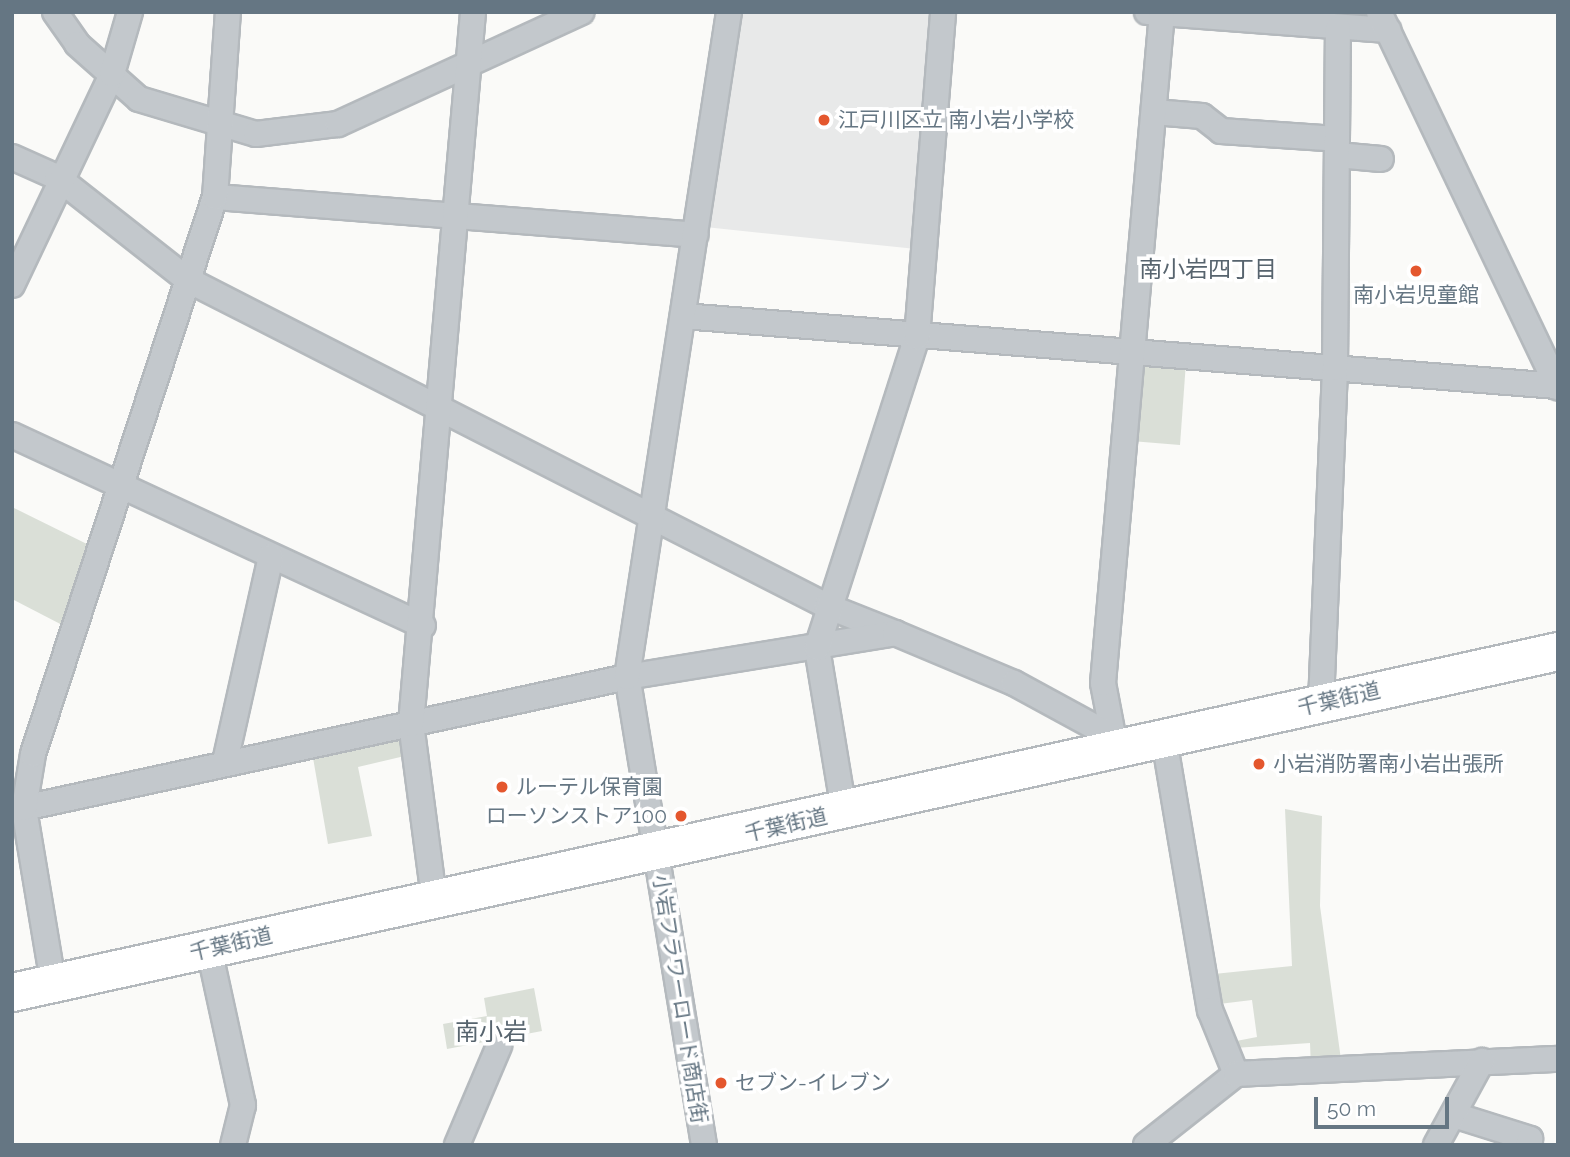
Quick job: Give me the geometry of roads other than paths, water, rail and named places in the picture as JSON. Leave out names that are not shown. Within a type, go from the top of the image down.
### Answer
[{"type":"highway","name":"千葉街道","points":[[12,992],[433,898],[656,854],[844,811],[1114,743],[1164,739],[1558,651]]},
{"type":"street","points":[[55,12],[77,44],[139,99],[220,127],[256,134],[338,124],[470,59],[581,12]]},
{"type":"street","points":[[12,285],[57,177],[111,74],[130,12]]},
{"type":"street","points":[[53,982],[20,813],[23,749],[120,485],[215,197],[228,12]]},
{"type":"street","points":[[433,898],[411,724],[423,626],[454,214],[474,12]]},
{"type":"street","name":"小岩フラワーロード商店街","points":[[704,1145],[627,677],[729,12]]},
{"type":"street","points":[[844,811],[817,648],[827,606],[917,337],[943,12]]},
{"type":"street","points":[[1114,743],[1103,683],[1154,112],[1157,13],[1338,29],[1383,21],[1557,387]]},
{"type":"street","points":[[1321,703],[1335,368],[1338,29]]},
{"type":"street","points":[[1154,112],[1202,116],[1221,131],[1337,147],[1381,159]]},
{"type":"street","points":[[12,157],[57,177],[188,280],[827,606],[1014,683],[1114,743]]},
{"type":"street","points":[[215,197],[695,235]]},
{"type":"street","points":[[683,316],[1557,387]]},
{"type":"street","points":[[12,435],[423,626]]},
{"type":"street","points":[[225,762],[271,557]]},
{"type":"street","points":[[20,813],[225,762],[627,677],[817,648],[895,633]]},
{"type":"street","points":[[1164,739],[1210,1010],[1236,1074]]},
{"type":"street","points":[[209,948],[243,1105],[233,1145]]},
{"type":"street","points":[[457,1145],[499,1046]]},
{"type":"street","points":[[1146,1145],[1236,1074],[1558,1059]]},
{"type":"street","points":[[1437,1145],[1482,1061]]},
{"type":"street","points":[[1454,1115],[1530,1139],[1528,1145]]},
{"type":"place","name":"江戸川区立 南小岩小学校","points":[[824,120]]},
{"type":"place","name":"南小岩児童館","points":[[1416,271]]},
{"type":"place","name":"小岩消防署南小岩出張所","points":[[1259,764]]},
{"type":"place","name":"ルーテル保育園","points":[[502,787]]},
{"type":"place","name":"ローソンストア100","points":[[681,816]]},
{"type":"place","name":"セブン-イレブン","points":[[721,1083]]},
{"type":"district","name":"南小岩四丁目","points":[[1208,269]]},
{"type":"district","name":"南小岩","points":[[491,1032]]}]
